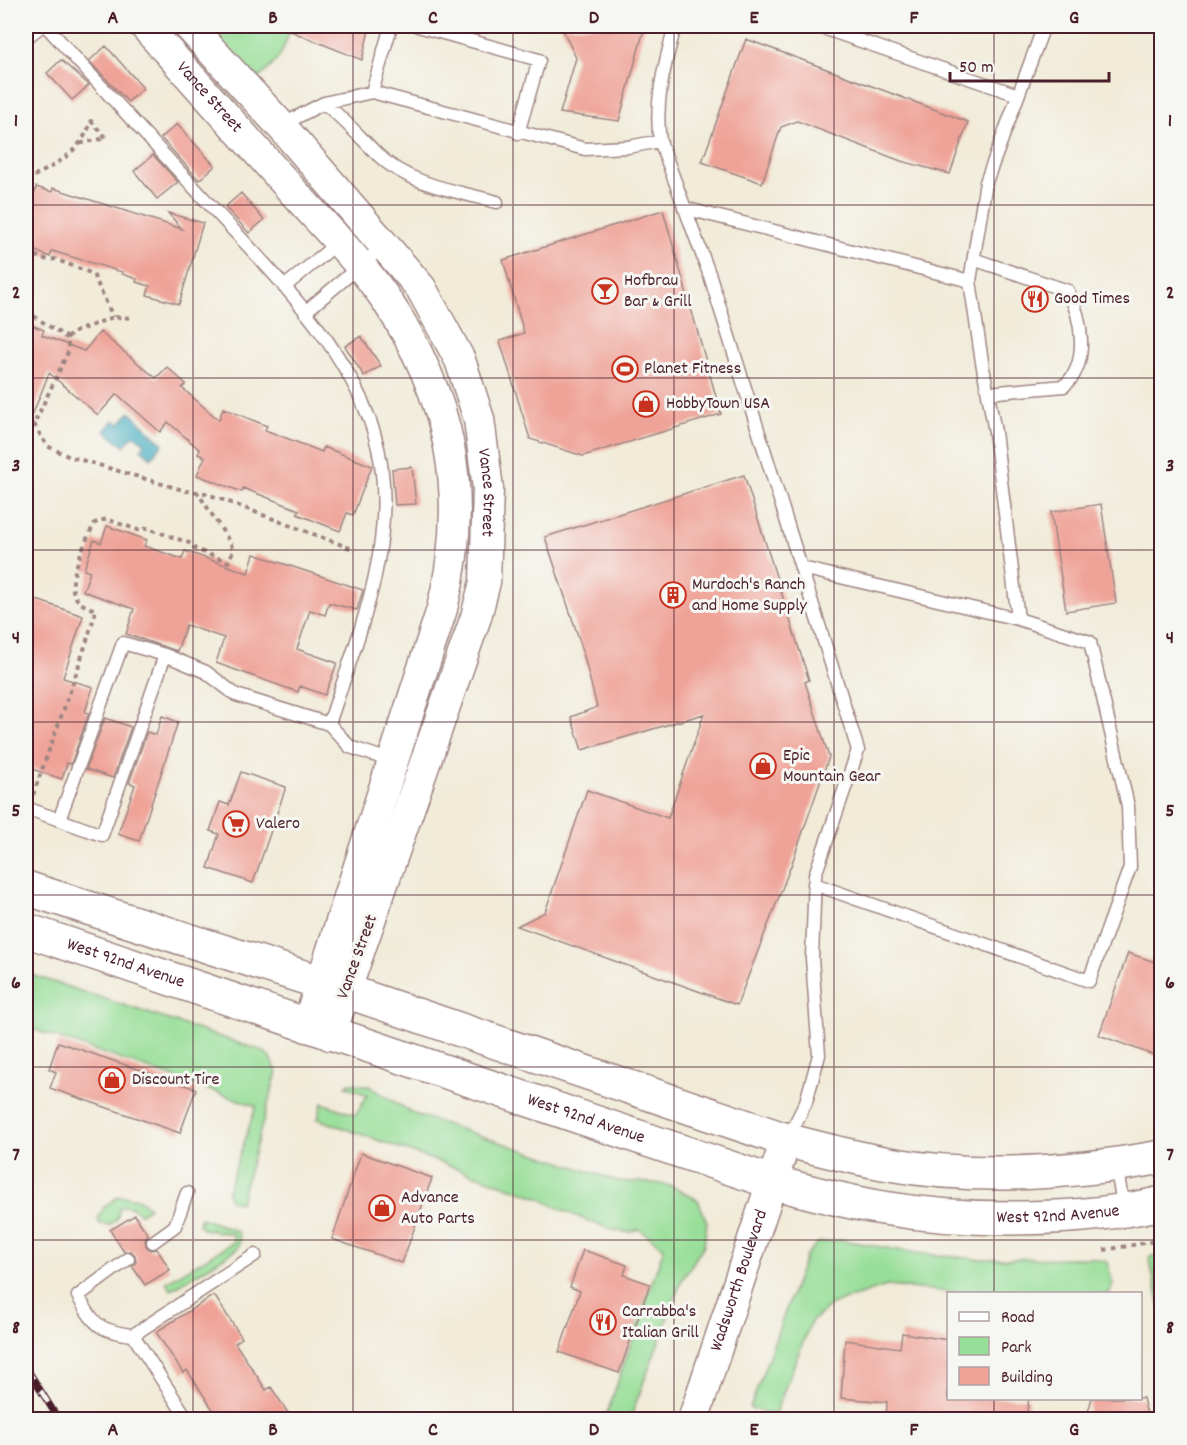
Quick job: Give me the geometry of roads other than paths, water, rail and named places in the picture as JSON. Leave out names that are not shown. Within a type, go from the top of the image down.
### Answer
[{"type":"main road","points":[[26,888],[333,986],[786,1140],[891,1164],[946,1169],[1029,1171],[1081,1169],[1161,1157]]},
{"type":"main road","name":"West 92nd Avenue","points":[[26,930],[318,1031],[772,1182],[884,1209],[1008,1217],[1124,1210],[1161,1203]]},
{"type":"street","name":"Vance Street","points":[[145,26],[352,232],[385,245],[421,288],[460,360],[469,385],[486,452],[488,547],[485,582],[476,617],[333,986],[318,1031]]},
{"type":"street","name":"Vance Street","points":[[189,26],[283,128],[352,232],[358,266],[384,298],[433,388],[453,461],[457,500],[452,570],[445,599],[392,761],[333,986]]},
{"type":"street","name":"Wadsworth Boulevard","points":[[693,1419],[786,1140]]},
{"type":"lane","points":[[26,38],[43,26],[284,287],[335,354],[359,397],[374,433],[381,465],[384,515],[371,596],[329,724]]},
{"type":"lane","points":[[372,92],[391,26]]},
{"type":"lane","points":[[417,26],[538,60],[518,133]]},
{"type":"lane","points":[[675,26],[661,76],[656,118],[660,141],[710,276],[858,750],[815,875],[812,958],[819,1055],[806,1102],[786,1140]]},
{"type":"lane","points":[[817,26],[1018,95]]},
{"type":"lane","points":[[1018,620],[995,432],[970,281],[986,182],[1044,26]]},
{"type":"lane","points":[[283,128],[324,103],[372,92],[518,133],[585,149],[604,150],[660,141]]},
{"type":"lane","points":[[324,103],[350,123],[377,155],[402,172],[426,183],[497,202]]},
{"type":"lane","points":[[684,208],[970,281]]},
{"type":"lane","points":[[284,287],[352,232]]},
{"type":"lane","points":[[305,312],[385,245]]},
{"type":"lane","points":[[975,260],[1068,291],[1077,307],[1079,324],[1078,369],[1073,378],[1064,386],[988,393]]},
{"type":"lane","points":[[802,568],[1018,620],[1090,642],[1128,806],[1130,867],[1089,981],[814,884]]},
{"type":"lane","points":[[59,820],[123,643],[165,655],[206,672],[236,694],[329,724],[350,747],[392,761]]},
{"type":"lane","points":[[27,809],[102,835],[165,655]]},
{"type":"lane","points":[[1115,1164],[1124,1210]]},
{"type":"lane","points":[[153,1242],[175,1226],[187,1192]]},
{"type":"lane","points":[[128,1260],[78,1296],[92,1321],[108,1332],[133,1335],[255,1255]]},
{"type":"lane","points":[[133,1335],[188,1419]]},
{"type":"water","points":[[130,412],[163,444],[151,458],[141,449],[145,444],[134,435],[124,446],[105,431],[114,420],[119,424]]},
{"type":"railway","points":[[26,1367],[59,1420]]},
{"type":"place","name":"Hofbrau Bar & Grill","points":[[605,291]]},
{"type":"place","name":"Good Times","points":[[1035,299]]},
{"type":"place","name":"Planet Fitness","points":[[625,369]]},
{"type":"place","name":"HobbyTown USA","points":[[646,404]]},
{"type":"place","name":"Murdoch's Ranch and Home Supply","points":[[673,595]]},
{"type":"place","name":"Epic Mountain Gear","points":[[763,766]]},
{"type":"place","name":"Valero","points":[[236,824]]},
{"type":"place","name":"Discount Tire","points":[[112,1080]]},
{"type":"place","name":"Advance Auto Parts","points":[[382,1208]]},
{"type":"place","name":"Carrabba's Italian Grill","points":[[603,1322]]}]
